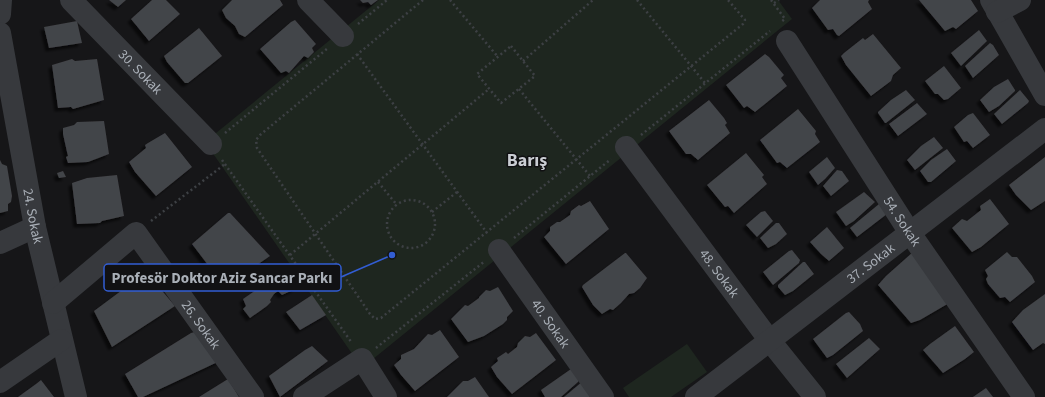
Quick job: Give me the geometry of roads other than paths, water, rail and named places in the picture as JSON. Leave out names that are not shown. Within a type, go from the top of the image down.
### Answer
[{"type":"street","points":[[0,14],[1,0]]},
{"type":"street","name":"30. Sokak","points":[[71,0],[211,144]]},
{"type":"street","points":[[308,0],[343,36]]},
{"type":"street","points":[[1020,0],[994,6],[1045,95]]},
{"type":"street","name":"54. Sokak","points":[[779,32],[910,232],[1024,397]]},
{"type":"street","name":"24. Sokak","points":[[0,33],[35,227],[61,340],[76,397]]},
{"type":"street","name":"37. Sokak","points":[[696,397],[1045,129]]},
{"type":"street","name":"48. Sokak","points":[[626,147],[770,341],[815,397]]},
{"type":"street","points":[[0,243],[35,227]]},
{"type":"street","name":"26. Sokak","points":[[53,304],[136,233],[253,397]]},
{"type":"street","name":"40. Sokak","points":[[492,241],[603,397]]},
{"type":"street","points":[[0,382],[61,340]]},
{"type":"street","points":[[304,397],[362,359],[386,397]]},
{"type":"place","name":"Profesör Doktor Aziz Sancar Parkı","points":[[392,255]]},
{"type":"district","name":"Barış","points":[[527,160]]}]
